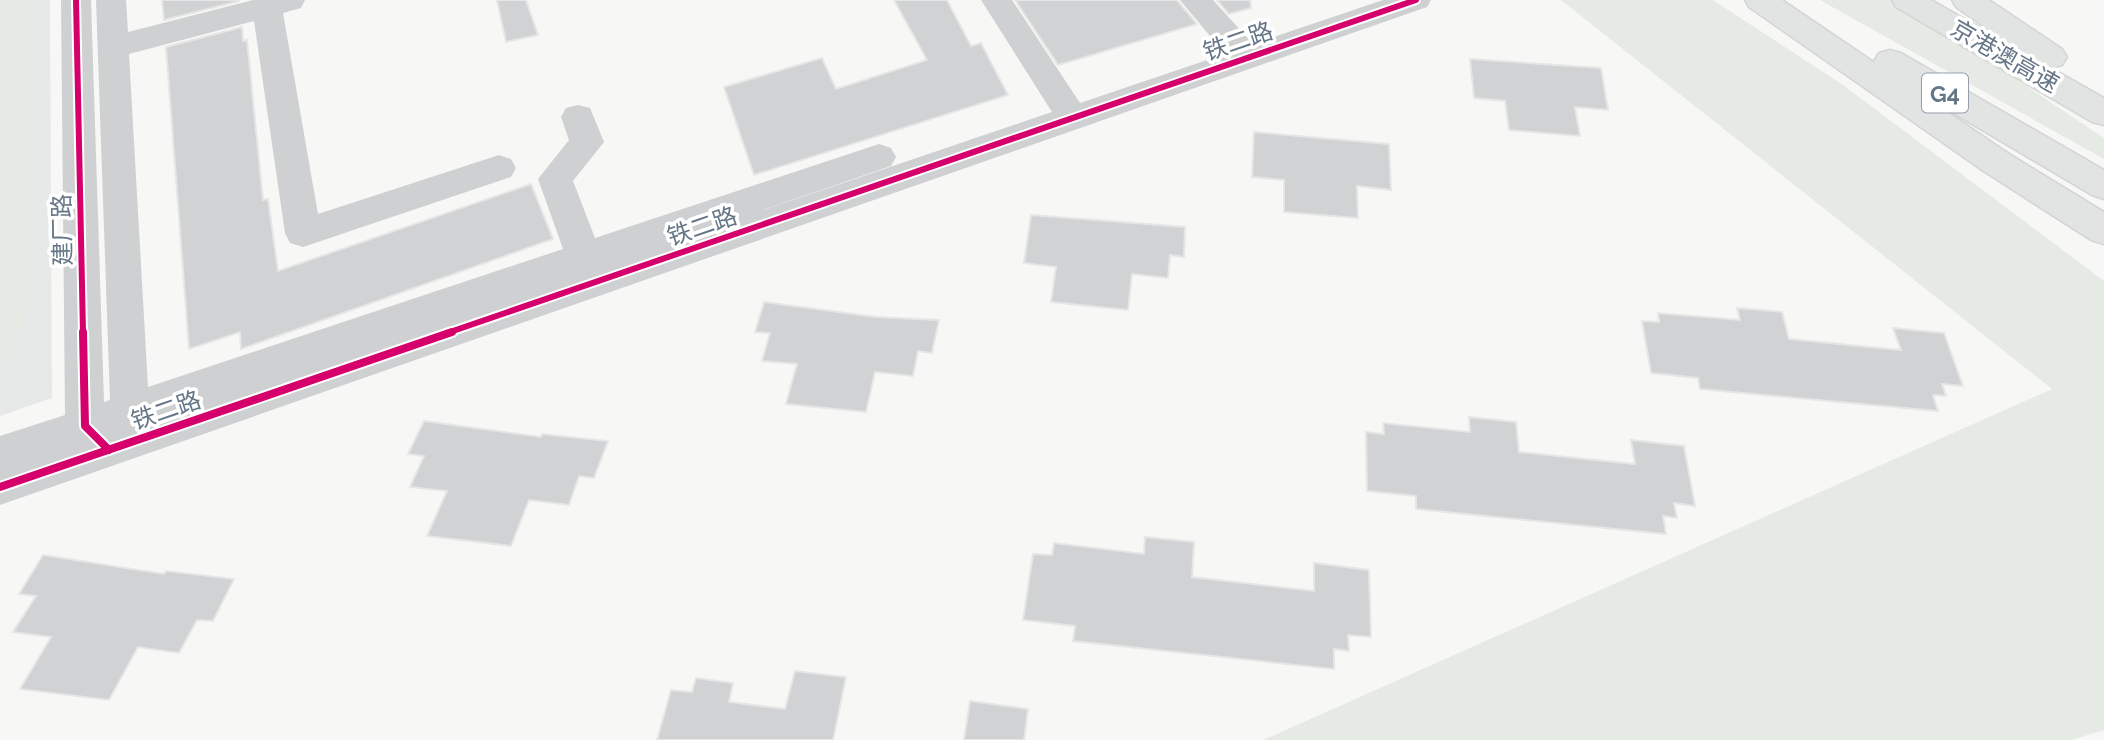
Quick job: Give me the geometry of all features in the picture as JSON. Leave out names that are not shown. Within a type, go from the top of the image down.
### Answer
[{"type":"highway","points":[[1760,0],[1994,161],[2104,230]]},
{"type":"highway","name":"G4","points":[[1785,0],[2104,186]]},
{"type":"highway","name":"京港澳高速","points":[[1907,0],[2104,113]]},
{"type":"highway","name":"京港澳高速","points":[[1967,0],[2104,95]]},
{"type":"street","name":"建厂路","points":[[76,0],[97,438]]},
{"type":"street","points":[[97,438],[130,410],[111,0]]},
{"type":"street","points":[[996,0],[1066,107]]},
{"type":"street","points":[[1195,0],[1238,48]]},
{"type":"street","name":"铁二路","points":[[1238,48],[1342,0]]},
{"type":"street","name":"铁二路","points":[[0,487],[97,438],[1238,48],[1416,0]]},
{"type":"street","points":[[113,47],[280,3],[303,233],[499,168]]},
{"type":"street","points":[[578,117],[587,142],[555,179],[589,270]]},
{"type":"street","name":"铁二路","points":[[130,410],[589,270]]},
{"type":"street","name":"铁二路","points":[[0,454],[97,438]]},
{"type":"shaded area","points":[[0,0],[50,0],[52,398],[0,416]]},
{"type":"shaded area","points":[[0,0],[28,0],[32,6],[34,21],[30,296],[19,332],[0,364]]},
{"type":"shaded area","points":[[1561,0],[1713,0],[1843,85],[2104,281],[2104,730],[2071,740],[1263,740],[2052,389]]},
{"type":"shaded area","points":[[1820,0],[1898,0],[2104,138],[2104,159]]},
{"type":"building","points":[[162,0],[238,0],[239,1],[164,20]]},
{"type":"building","points":[[497,0],[526,0],[538,35],[506,42]]},
{"type":"building","points":[[894,0],[947,0],[971,46],[981,43],[1008,95],[754,175],[724,87],[822,58],[836,89],[927,60]]},
{"type":"building","points":[[1015,0],[1177,0],[1197,24],[1058,65]]},
{"type":"building","points":[[1217,0],[1250,0],[1251,8],[1229,14]]},
{"type":"building","points":[[242,27],[243,41],[247,40],[263,200],[268,199],[278,271],[531,184],[553,239],[241,349],[240,332],[189,349],[166,47]]},
{"type":"building","points":[[1470,59],[1601,68],[1608,110],[1575,107],[1580,136],[1509,130],[1505,101],[1474,98]]},
{"type":"building","points":[[1254,132],[1389,144],[1391,190],[1357,186],[1358,218],[1284,212],[1284,180],[1252,177]]},
{"type":"building","points":[[1031,215],[1185,227],[1184,257],[1170,255],[1168,278],[1132,274],[1128,310],[1051,302],[1056,267],[1024,263]]},
{"type":"building","points":[[764,302],[876,317],[939,320],[932,353],[918,351],[913,376],[875,372],[866,412],[786,404],[797,364],[762,361],[770,333],[755,332]]},
{"type":"building","points":[[1737,308],[1782,312],[1789,339],[1901,350],[1893,328],[1944,333],[1963,386],[1942,384],[1946,396],[1933,395],[1938,411],[1700,389],[1698,378],[1651,373],[1642,321],[1659,322],[1658,313],[1740,320]]},
{"type":"building","points":[[1469,417],[1516,422],[1519,452],[1635,464],[1631,440],[1684,446],[1695,506],[1674,503],[1677,518],[1663,516],[1666,534],[1416,509],[1416,496],[1367,491],[1366,432],[1384,434],[1383,423],[1470,432]]},
{"type":"building","points":[[424,421],[541,437],[542,434],[608,441],[594,478],[579,476],[569,505],[529,500],[511,546],[427,536],[447,491],[410,487],[424,456],[408,454]]},
{"type":"building","points":[[1145,537],[1194,542],[1192,577],[1314,591],[1314,563],[1369,570],[1371,637],[1348,635],[1349,651],[1334,649],[1334,669],[1073,641],[1075,626],[1023,620],[1033,554],[1052,555],[1054,543],[1144,554]]},
{"type":"building","points":[[43,555],[164,574],[166,571],[234,579],[213,621],[197,620],[179,653],[138,647],[109,700],[20,689],[51,637],[13,632],[36,596],[19,594]]},
{"type":"building","points":[[795,671],[846,677],[833,740],[657,740],[671,690],[692,692],[696,678],[733,683],[729,702],[785,709]]},
{"type":"building","points":[[970,701],[1028,709],[1024,740],[964,740]]},
{"type":"cycle path","points":[[76,0],[85,426],[109,450]]},
{"type":"cycle path","points":[[0,487],[1416,0]]}]
